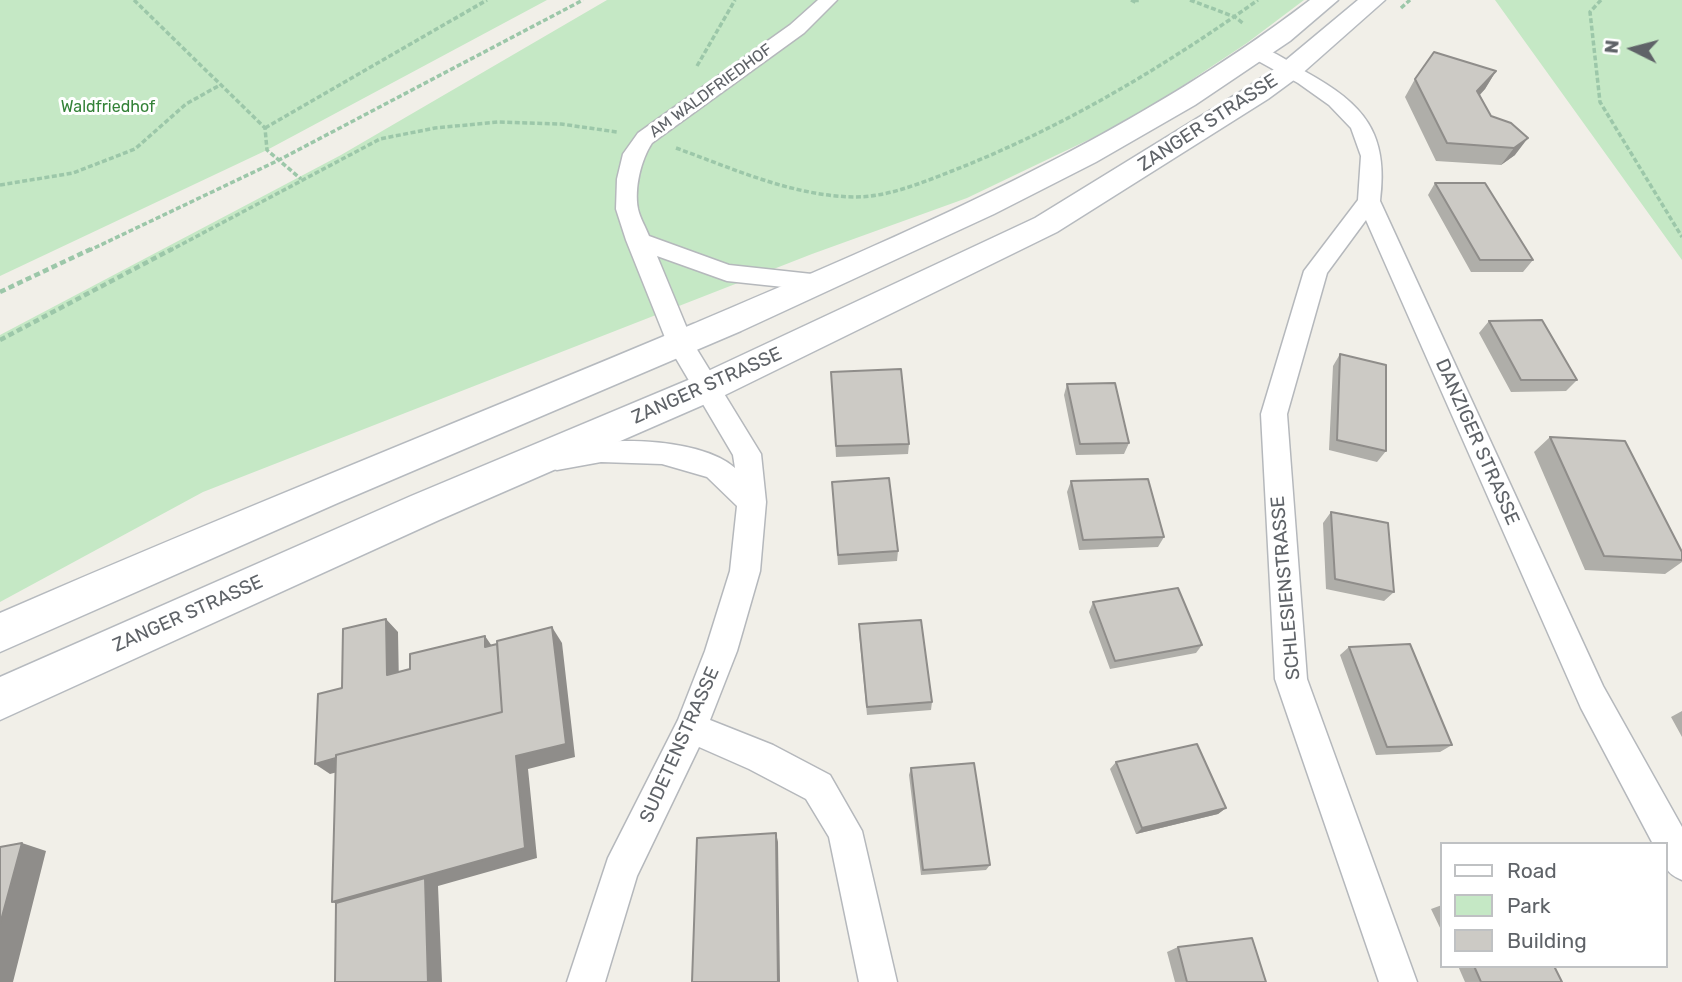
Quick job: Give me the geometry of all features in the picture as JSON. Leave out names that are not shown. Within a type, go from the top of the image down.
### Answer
[{"type":"street","name":"AM WALDFRIEDHOF","points":[[681,345],[637,240],[627,209],[628,179],[634,154],[645,138],[797,29],[828,0]]},
{"type":"street","name":"ZANGER STRASSE","points":[[0,633],[252,520],[681,345],[1039,181],[1157,116],[1264,49],[1326,0]]},
{"type":"street","name":"ZANGER STRASSE","points":[[0,699],[530,463],[706,388],[1046,225],[1289,71],[1373,0]]},
{"type":"street","points":[[1264,49],[1289,71],[1349,110],[1368,140],[1373,169],[1369,201]]},
{"type":"street","name":"DANZIGER STRASSE","points":[[1369,201],[1592,697],[1682,862]]},
{"type":"street","name":"SCHLESIENSTRASSE","points":[[1369,201],[1316,271],[1274,414],[1291,679],[1398,982]]},
{"type":"street","points":[[637,240],[727,273],[821,283]]},
{"type":"street","name":"SUDETENSTRASSE","points":[[586,982],[621,871],[691,728],[721,651],[745,571],[752,502],[747,454],[681,345]]},
{"type":"street","points":[[530,463],[601,451],[662,453],[716,468],[752,502]]},
{"type":"street","points":[[691,728],[761,757],[818,787],[845,831],[878,982]]},
{"type":"path","points":[[134,0],[265,128],[267,150],[302,179]]},
{"type":"path","points":[[265,128],[487,0]]},
{"type":"path","points":[[0,292],[277,161],[583,0]]},
{"type":"path","points":[[1131,0],[1137,3],[1137,0]]},
{"type":"path","points":[[1190,0],[1235,17],[1264,49]]},
{"type":"path","points":[[1601,0],[1590,12],[1600,102],[1682,237]]},
{"type":"path","points":[[0,186],[73,173],[135,149],[186,104],[219,85]]},
{"type":"green space","name":"Waldfriedhof","points":[[0,0],[547,0],[267,150],[0,276]]},
{"type":"green space","points":[[607,0],[1304,0],[1247,43],[1134,118],[967,198],[812,254],[203,492],[0,602],[0,335],[341,155]]},
{"type":"green space","points":[[1495,0],[1682,0],[1682,260]]},
{"type":"building","points":[[1434,52],[1496,71],[1477,91],[1491,116],[1511,123],[1528,138],[1514,148],[1447,143],[1415,79]]},
{"type":"building","points":[[1435,183],[1485,183],[1533,260],[1480,260]]},
{"type":"building","points":[[1542,320],[1577,380],[1521,380],[1489,321]]},
{"type":"building","points":[[1340,354],[1386,365],[1386,451],[1337,440]]},
{"type":"building","points":[[901,369],[909,444],[836,446],[831,372]]},
{"type":"building","points":[[1115,383],[1129,443],[1080,444],[1067,384]]},
{"type":"building","points":[[1550,437],[1625,441],[1682,552],[1682,560],[1604,556]]},
{"type":"building","points":[[889,478],[898,551],[838,555],[832,482]]},
{"type":"building","points":[[1148,479],[1164,537],[1083,540],[1071,481]]},
{"type":"building","points":[[1331,512],[1388,523],[1394,592],[1335,579]]},
{"type":"building","points":[[1178,588],[1202,645],[1115,661],[1093,602]]},
{"type":"building","points":[[386,619],[387,675],[410,669],[410,654],[485,636],[485,647],[497,644],[502,712],[336,755],[336,758],[315,764],[318,694],[342,688],[343,629]]},
{"type":"building","points":[[921,620],[932,702],[867,707],[859,624]]},
{"type":"building","points":[[552,627],[566,744],[516,756],[525,848],[332,902],[336,755],[502,712],[497,641]]},
{"type":"building","points":[[1410,644],[1452,745],[1387,747],[1349,647]]},
{"type":"building","points":[[1197,744],[1226,808],[1142,828],[1116,762]]},
{"type":"building","points":[[974,763],[990,865],[923,870],[911,768]]},
{"type":"building","points":[[776,833],[778,982],[692,982],[697,838]]},
{"type":"building","points":[[22,843],[0,924],[0,847]]},
{"type":"building","points":[[425,878],[428,982],[335,982],[336,903]]},
{"type":"building","points":[[1252,938],[1266,982],[1187,982],[1178,947]]},
{"type":"building","points":[[1475,968],[1555,968],[1562,982],[1481,982]]}]
